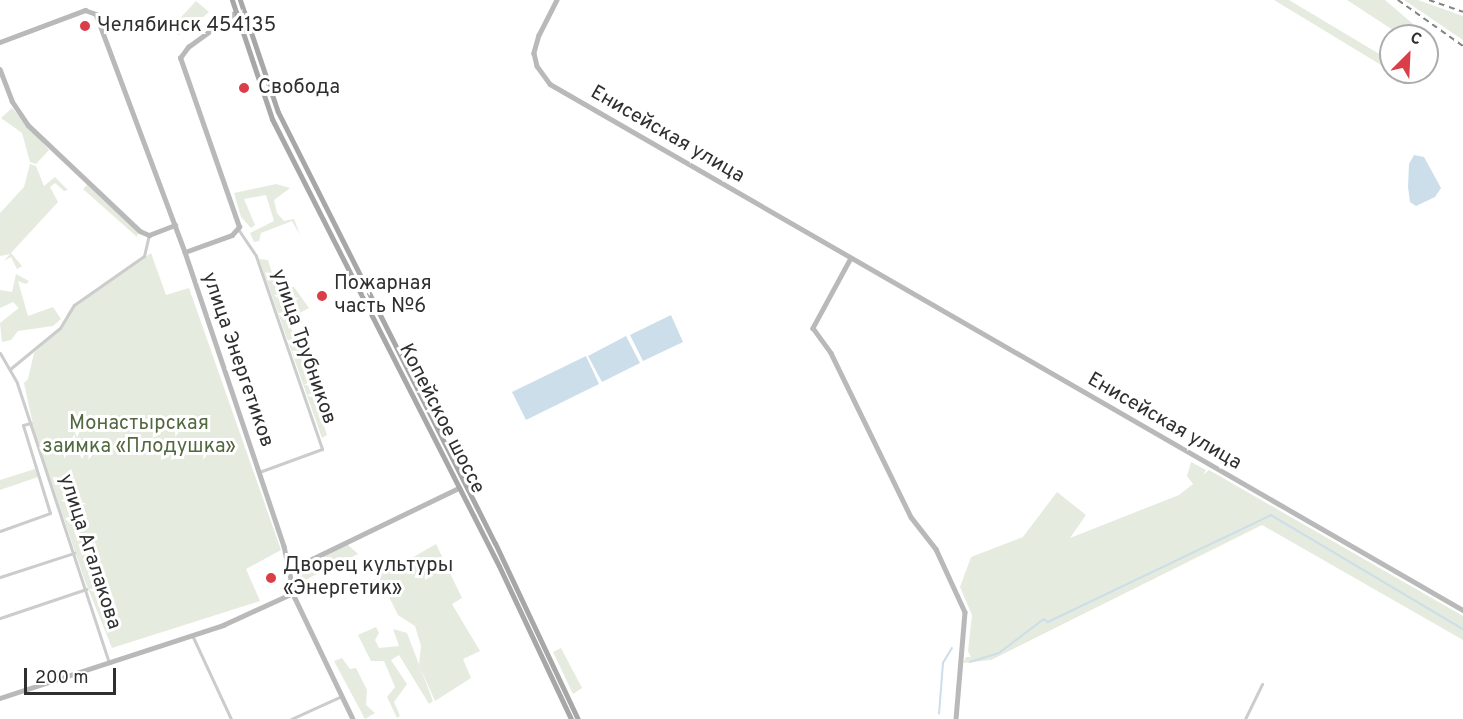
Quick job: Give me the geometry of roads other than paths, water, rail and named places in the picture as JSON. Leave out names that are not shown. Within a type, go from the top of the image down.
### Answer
[{"type":"main road","name":"Копейское шоссе","points":[[232,0],[264,100],[362,288]]},
{"type":"main road","name":"Копейское шоссе","points":[[240,0],[278,112],[371,307],[578,719]]},
{"type":"main road","name":"улица Трубников","points":[[236,12],[243,7]]},
{"type":"main road","name":"Копейское шоссе","points":[[462,487],[571,719]]},
{"type":"street","name":"Енисейская улица","points":[[557,0],[534,53],[537,66],[550,84],[1463,610]]},
{"type":"street","name":"улица Энергетиков","points":[[0,42],[92,10],[185,252],[259,472],[289,570],[293,593],[353,719]]},
{"type":"street","name":"улица Трубников","points":[[236,12],[188,47],[180,58],[239,220],[238,229],[256,256],[322,449],[259,472]]},
{"type":"street","points":[[0,69],[12,101],[28,125],[140,231],[149,235],[175,225]]},
{"type":"street","points":[[185,252],[232,236],[238,229]]},
{"type":"street","points":[[10,369],[60,328],[68,310],[144,256],[149,235]]},
{"type":"street","points":[[851,258],[815,321],[814,331],[831,353],[911,516],[932,542],[953,583],[964,612],[956,719]]},
{"type":"street","name":"улица Агалакова","points":[[0,353],[10,369],[31,423],[109,662]]},
{"type":"street","points":[[0,531],[50,513],[23,425],[31,423]]},
{"type":"street","points":[[289,570],[462,487]]},
{"type":"street","points":[[0,577],[74,553]]},
{"type":"street","points":[[0,618],[86,589]]},
{"type":"street","points":[[0,698],[192,635],[293,593]]},
{"type":"street","points":[[192,635],[231,719]]},
{"type":"street","points":[[1245,719],[1262,684]]},
{"type":"street","points":[[291,719],[342,696]]},
{"type":"water","points":[[1414,155],[1424,157],[1441,188],[1435,197],[1416,206],[1410,202],[1408,187],[1409,164]]},
{"type":"water","points":[[671,315],[683,342],[643,361],[630,335]]},
{"type":"water","points":[[626,336],[640,363],[602,382],[588,356]]},
{"type":"water","points":[[586,356],[599,384],[526,420],[512,392]]},
{"type":"waterway","points":[[970,662],[999,653],[1044,619],[1048,622],[1271,515],[1463,629]]},
{"type":"waterway","points":[[939,714],[943,663],[952,648]]},
{"type":"railway","points":[[1398,0],[1463,46]]},
{"type":"railway","points":[[1429,0],[1463,12]]},
{"type":"place","name":"Челябинск 454135","points":[[85,26]]},
{"type":"place","name":"Свобода","points":[[244,88]]},
{"type":"place","name":"Пожарная часть №6","points":[[322,296]]},
{"type":"place","name":"Дворец культуры «Энергетик»","points":[[271,578]]},
{"type":"park label","name":"Монастырская заимка «Плодушка»","points":[[139,436]]}]
